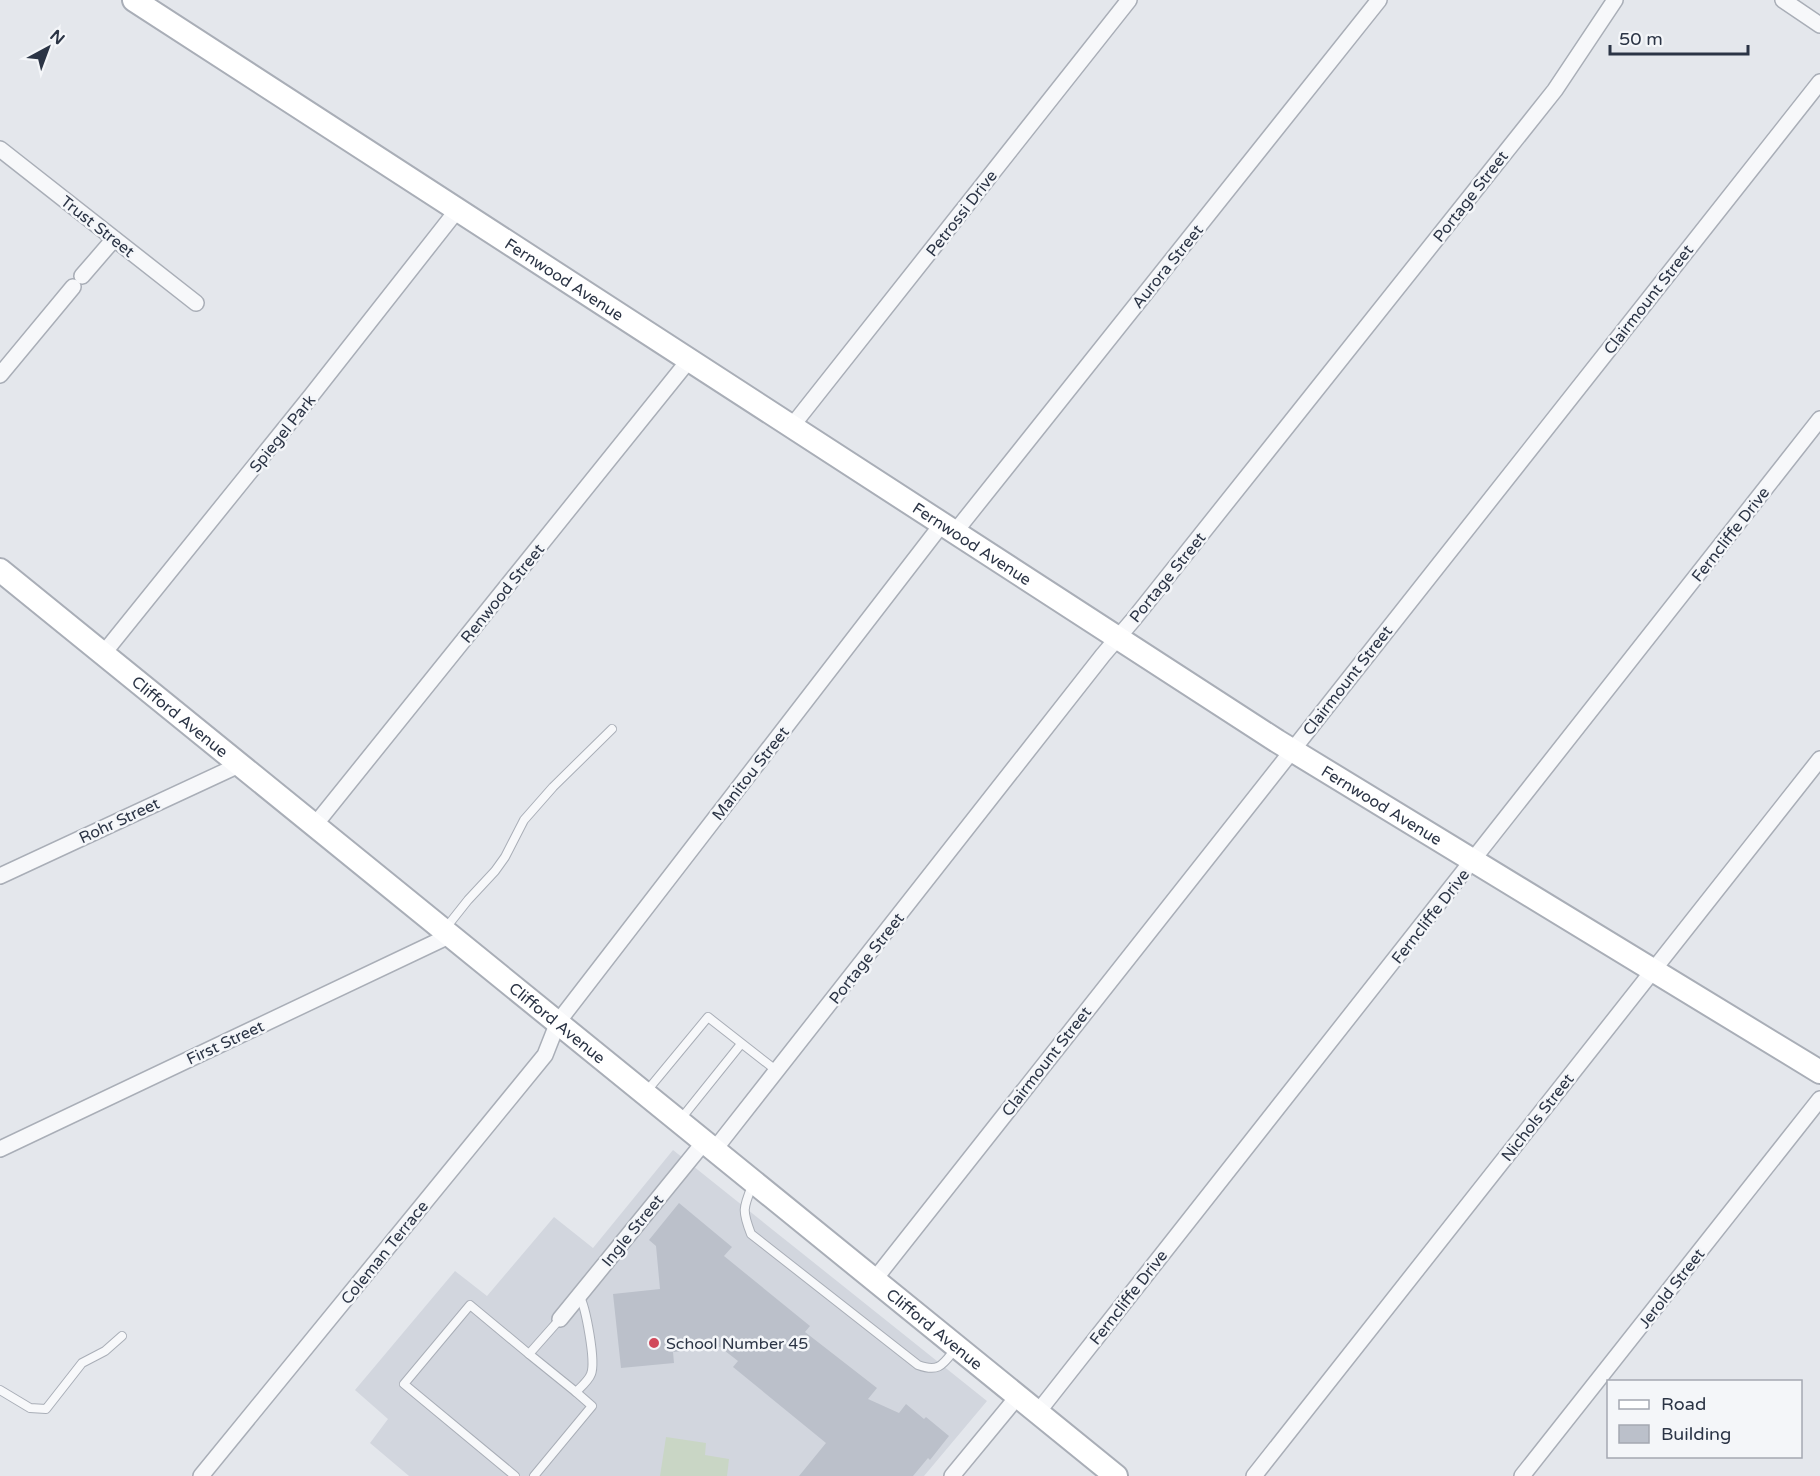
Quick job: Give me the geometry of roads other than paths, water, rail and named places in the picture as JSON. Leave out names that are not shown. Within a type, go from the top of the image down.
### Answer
[{"type":"street","name":"Fernwood Avenue","points":[[134,0],[1291,750],[1820,1072]]},
{"type":"street","name":"Petrossi Drive","points":[[792,426],[1129,0]]},
{"type":"street","name":"Aurora Street","points":[[949,528],[1379,0]]},
{"type":"street","name":"Portage Street","points":[[710,1145],[777,1071],[1118,638],[1555,90],[1615,0]]},
{"type":"street","points":[[1783,0],[1820,25]]},
{"type":"street","name":"Clairmount Street","points":[[874,1279],[1820,82]]},
{"type":"street","name":"Trust Street","points":[[0,149],[196,303]]},
{"type":"street","name":"Spiegel Park","points":[[103,654],[458,210]]},
{"type":"street","points":[[1,370],[114,239]]},
{"type":"street","name":"Renwood Street","points":[[314,826],[689,360]]},
{"type":"street","name":"Ferncliffe Drive","points":[[1038,1412],[1820,419]]},
{"type":"street","name":"Manitou Street","points":[[558,1022],[949,528]]},
{"type":"street","name":"Clifford Avenue","points":[[0,570],[1116,1476]]},
{"type":"street","name":"Nichols Street","points":[[1254,1476],[1820,759]]},
{"type":"street","name":"Rohr Street","points":[[0,876],[238,765]]},
{"type":"street","name":"First Street","points":[[0,1149],[447,932]]},
{"type":"street","name":"Coleman Terrace","points":[[201,1476],[545,1055],[558,1022]]},
{"type":"street","name":"Jerold Street","points":[[1522,1476],[1820,1099]]},
{"type":"street","name":"Ingle Street","points":[[560,1319],[710,1145]]},
{"type":"street","points":[[952,1476],[1018,1396]]},
{"type":"lane","points":[[447,932],[468,900],[495,872],[524,820],[553,787],[612,729]]},
{"type":"lane","points":[[645,1093],[708,1017],[777,1071]]},
{"type":"lane","points":[[679,1120],[741,1044]]},
{"type":"lane","points":[[754,1181],[744,1206],[744,1214],[751,1233],[918,1365],[931,1370],[940,1367],[958,1346]]},
{"type":"lane","points":[[576,1392],[591,1374],[592,1360],[584,1303],[579,1295]]},
{"type":"lane","points":[[515,1476],[404,1384],[470,1305],[592,1406],[534,1476]]},
{"type":"lane","points":[[529,1354],[560,1319]]},
{"type":"lane","points":[[0,1390],[30,1408],[46,1409],[82,1363],[105,1351],[122,1336]]},
{"type":"place","name":"School Number 45","points":[[654,1343]]}]
